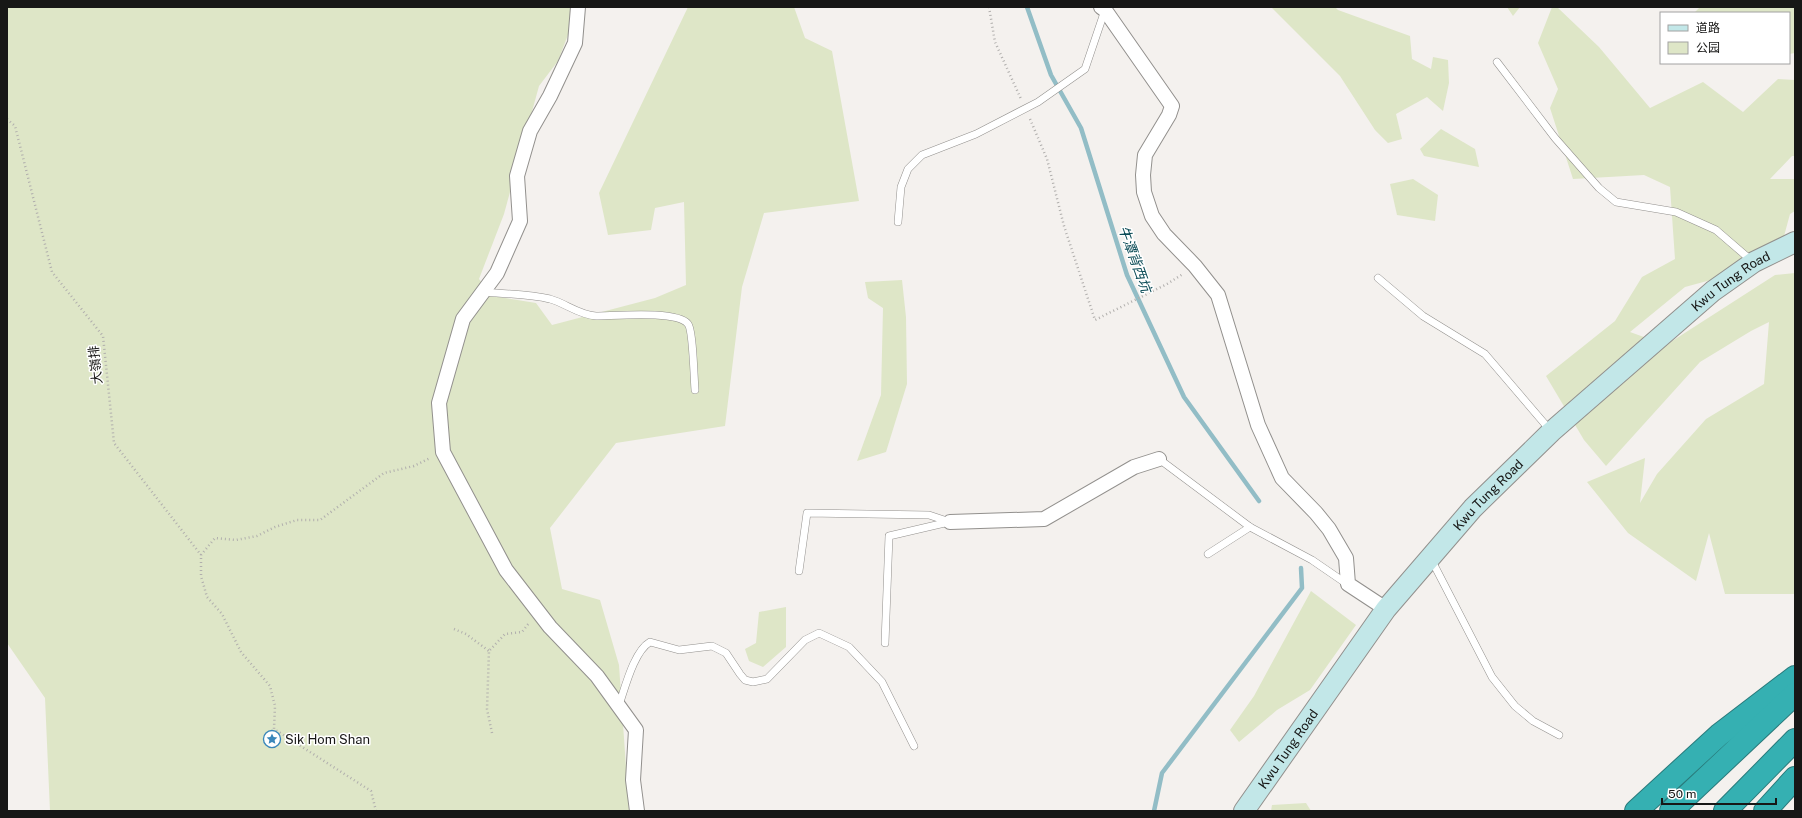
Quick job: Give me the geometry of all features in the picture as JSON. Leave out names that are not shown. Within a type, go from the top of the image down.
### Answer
[{"type":"highway","points":[[1636,811],[1719,735],[1795,677]]},
{"type":"highway","points":[[1671,811],[1795,694]]},
{"type":"highway","points":[[1724,811],[1795,740]]},
{"type":"highway","points":[[1765,811],[1795,778]]},
{"type":"street","points":[[578,7],[575,44],[550,96],[530,131],[517,176],[520,221],[497,273],[463,319],[438,403],[443,452],[506,570],[550,627],[597,676],[636,730],[633,780],[637,811]]},
{"type":"street","points":[[1103,9],[1172,106],[1169,115],[1145,155],[1143,175],[1144,192],[1152,216],[1164,234],[1196,266],[1218,295],[1258,426],[1282,478],[1316,513],[1329,529],[1346,558],[1348,584],[1386,609]]},
{"type":"street","name":"Kwu Tung Road","points":[[1244,811],[1386,609],[1473,508],[1551,432],[1713,291],[1754,262],[1795,242]]},
{"type":"street","points":[[950,522],[1044,518],[1134,467],[1159,459]]},
{"type":"lane","points":[[898,222],[901,187],[908,169],[922,154],[976,134],[1038,102],[1084,69],[1103,9]]},
{"type":"lane","points":[[1497,62],[1555,138],[1599,188],[1616,202],[1676,212],[1716,230],[1754,262]]},
{"type":"lane","points":[[1378,278],[1423,316],[1485,354],[1551,432]]},
{"type":"lane","points":[[482,292],[549,299],[585,314],[594,316],[625,314],[674,317],[683,320],[690,328],[695,390]]},
{"type":"lane","points":[[1159,459],[1250,527],[1312,560],[1348,584]]},
{"type":"lane","points":[[798,571],[807,512],[929,515],[950,522]]},
{"type":"lane","points":[[885,643],[889,536],[950,522]]},
{"type":"lane","points":[[1208,554],[1250,527]]},
{"type":"lane","points":[[1430,557],[1492,677],[1521,711],[1533,721],[1559,735]]},
{"type":"lane","points":[[619,706],[638,654],[644,645],[650,642],[679,650],[704,645],[712,646],[726,653],[745,680],[753,682],[767,679],[805,640],[819,633],[849,647],[882,682],[914,746]]},
{"type":"path","points":[[989,7],[995,42],[1047,159],[1064,226],[1095,320],[1167,284],[1196,266]]},
{"type":"path","name":"大嶺排","points":[[7,120],[15,126],[52,272],[102,336],[114,443],[202,555]]},
{"type":"path","points":[[376,811],[371,790],[274,729],[276,706],[270,686],[241,652],[222,614],[206,597],[201,576],[202,555],[215,538],[236,540],[257,536],[275,527],[297,520],[320,520],[384,473],[414,466],[443,452]]},
{"type":"path","points":[[492,734],[487,709],[489,651],[504,634],[522,632],[539,612]]},
{"type":"path","points":[[454,629],[466,634],[489,651]]},
{"type":"green space","points":[[7,7],[572,7],[571,27],[558,61],[539,86],[504,214],[479,279],[492,296],[536,303],[552,325],[655,298],[686,285],[684,202],[655,208],[651,230],[608,235],[599,193],[688,7],[794,7],[805,38],[832,51],[859,201],[764,213],[742,287],[725,426],[616,443],[550,528],[562,589],[600,600],[619,665],[629,811],[50,811],[45,698],[7,643]]},
{"type":"green space","points":[[1271,7],[1335,7],[1338,10],[1410,36],[1412,59],[1431,69],[1433,57],[1448,60],[1449,83],[1443,111],[1427,97],[1396,114],[1402,139],[1388,143],[1375,130],[1340,76]]},
{"type":"green space","points":[[1507,7],[1520,7],[1513,16]]},
{"type":"green space","points":[[1552,7],[1557,7],[1599,47],[1650,108],[1703,82],[1743,112],[1778,79],[1795,80],[1795,156],[1792,156],[1770,179],[1795,179],[1795,211],[1790,214],[1777,262],[1685,287],[1630,332],[1666,345],[1775,275],[1795,273],[1795,594],[1725,594],[1709,533],[1696,581],[1628,533],[1587,482],[1645,458],[1640,503],[1657,474],[1706,419],[1764,384],[1769,322],[1751,331],[1700,362],[1606,466],[1584,440],[1546,376],[1615,321],[1642,277],[1675,259],[1670,187],[1644,175],[1573,179],[1550,108],[1558,89],[1538,43]]},
{"type":"green space","points":[[1700,7],[1795,7],[1795,53],[1790,54],[1790,12],[1695,12]]},
{"type":"green space","points":[[1441,129],[1475,149],[1479,167],[1424,156],[1420,149]]},
{"type":"green space","points":[[1413,179],[1438,195],[1435,221],[1397,215],[1390,184]]},
{"type":"green space","points":[[902,280],[906,317],[907,384],[886,452],[857,461],[881,395],[883,308],[868,298],[865,282]]},
{"type":"green space","points":[[1311,591],[1356,625],[1310,690],[1277,710],[1239,742],[1230,730],[1254,696]]},
{"type":"green space","points":[[786,607],[786,647],[763,667],[749,661],[745,649],[756,643],[759,612]]},
{"type":"green space","points":[[1306,803],[1311,811],[1271,811],[1272,805]]},
{"type":"waterway","name":"牛潭背西坑","points":[[1027,7],[1051,75],[1081,128],[1127,275],[1184,397],[1259,501]]},
{"type":"waterway","points":[[1154,811],[1162,773],[1302,588],[1301,568]]},
{"type":"place","name":"Sik Hom Shan","points":[[272,739]]}]
